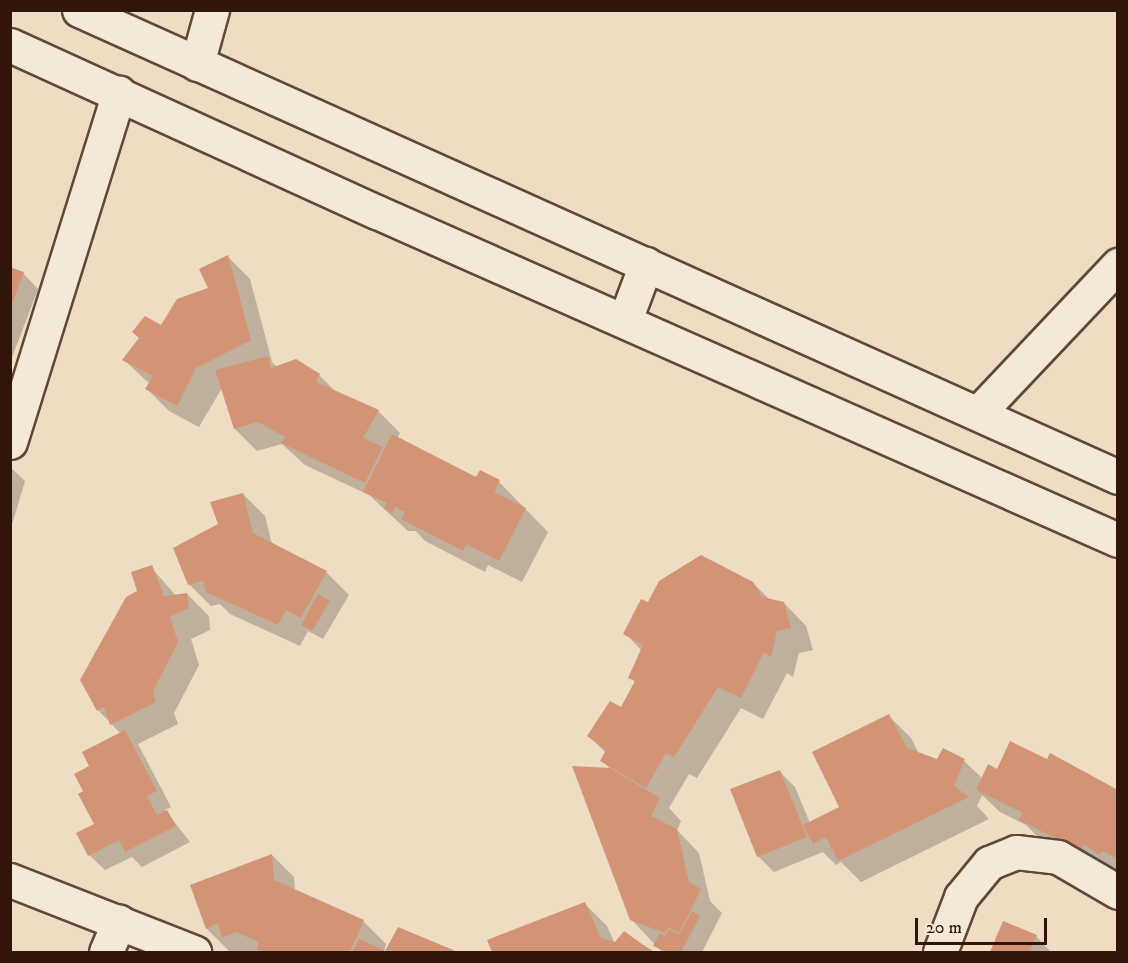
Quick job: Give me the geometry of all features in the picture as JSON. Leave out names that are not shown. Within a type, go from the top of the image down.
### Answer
[{"type":"main road","points":[[79,10],[1118,477]]},
{"type":"main road","points":[[197,64],[212,10]]},
{"type":"main road","points":[[10,45],[120,93],[377,212],[1118,540]]},
{"type":"main road","points":[[10,442],[120,93]]},
{"type":"main road","points":[[625,320],[646,264]]},
{"type":"main road","points":[[978,413],[1118,265]]},
{"type":"main road","points":[[939,952],[961,897],[989,863],[1016,852],[1058,857],[1118,892]]},
{"type":"main road","points":[[10,880],[194,952]]},
{"type":"main road","points":[[106,952],[119,922]]},
{"type":"building","points":[[228,255],[251,340],[196,368],[177,406],[145,389],[153,376],[122,360],[139,338],[132,332],[145,316],[161,325],[177,299],[208,288],[199,269]]},
{"type":"building","points":[[10,267],[24,272],[11,306],[10,305]]},
{"type":"building","points":[[268,356],[271,368],[296,359],[320,374],[316,382],[379,410],[363,438],[383,447],[365,483],[281,443],[285,437],[258,422],[234,429],[215,370]]},
{"type":"building","points":[[392,434],[476,477],[480,470],[500,480],[494,492],[526,508],[499,561],[466,544],[463,551],[401,519],[405,512],[395,507],[392,513],[384,509],[387,503],[363,492]]},
{"type":"building","points":[[243,493],[253,533],[327,571],[301,618],[286,610],[278,625],[206,592],[203,581],[188,585],[173,548],[218,524],[210,502]]},
{"type":"building","points":[[701,555],[753,582],[762,597],[784,602],[791,628],[777,631],[771,657],[764,652],[741,698],[718,687],[674,757],[666,753],[646,788],[600,761],[606,750],[587,736],[610,701],[621,707],[635,681],[628,678],[643,645],[623,634],[641,599],[648,602],[659,581]]},
{"type":"building","points":[[152,565],[164,596],[187,593],[189,608],[170,617],[178,642],[153,691],[156,702],[110,725],[104,707],[97,711],[80,680],[126,597],[137,591],[131,572]]},
{"type":"building","points":[[318,594],[330,601],[312,631],[301,625]]},
{"type":"building","points":[[889,714],[907,748],[937,759],[943,748],[965,759],[954,786],[969,797],[838,861],[826,837],[813,844],[803,825],[839,807],[812,752]]},
{"type":"building","points":[[125,730],[157,791],[147,796],[157,815],[167,810],[176,826],[125,852],[119,840],[88,856],[76,833],[94,824],[78,794],[83,791],[74,774],[89,766],[82,752]]},
{"type":"building","points":[[1010,741],[1047,759],[1050,753],[1118,790],[1118,859],[1102,851],[1099,855],[1084,844],[1081,851],[1019,820],[1023,813],[976,790],[988,764],[997,769]]},
{"type":"building","points":[[572,766],[610,768],[660,798],[651,816],[677,829],[689,882],[701,889],[679,933],[668,927],[665,933],[630,920]]},
{"type":"building","points":[[780,770],[807,837],[757,857],[730,789]]},
{"type":"building","points":[[272,854],[274,880],[364,920],[350,952],[264,952],[257,949],[259,942],[236,932],[222,938],[218,923],[206,929],[190,885]]},
{"type":"building","points":[[585,902],[601,938],[615,942],[624,931],[653,952],[492,952],[487,940]]},
{"type":"building","points":[[692,911],[700,916],[681,952],[667,952],[653,946],[660,933],[665,936],[669,929],[679,935]]},
{"type":"building","points":[[1003,921],[1037,935],[1029,952],[990,952]]},
{"type":"building","points":[[398,927],[458,952],[352,952],[359,939],[385,951]]}]
